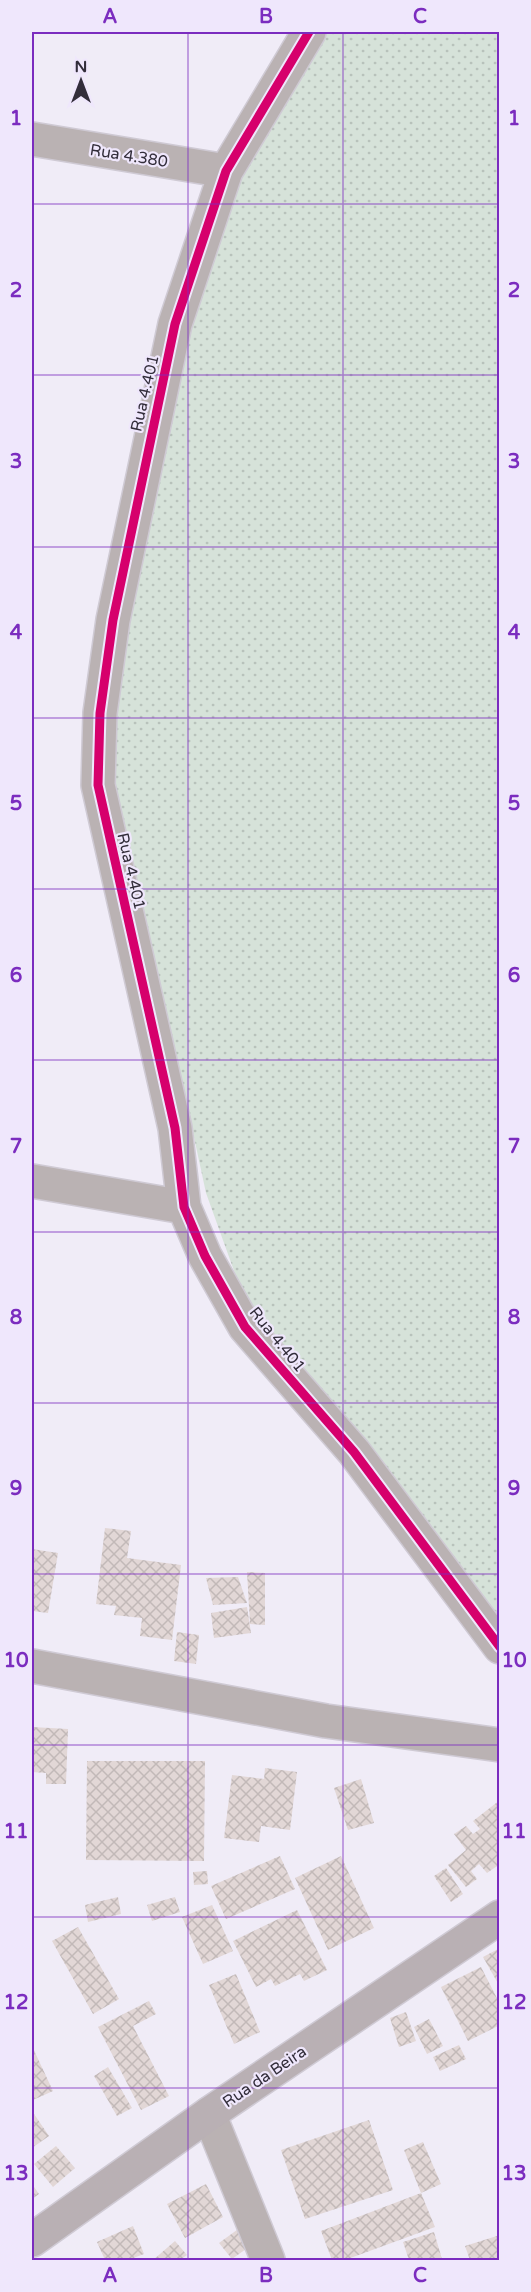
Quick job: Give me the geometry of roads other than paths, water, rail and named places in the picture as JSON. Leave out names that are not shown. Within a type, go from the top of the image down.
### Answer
[{"type":"main road","name":"Rua da Beira","points":[[32,2240],[208,2114],[500,1917]]},
{"type":"street","name":"Rua 4.401","points":[[309,32],[226,171],[175,324],[127,542],[99,713],[98,785],[175,1128],[184,1207],[205,1256],[245,1327],[354,1452],[500,1647]]},
{"type":"street","name":"Rua 4.380","points":[[32,139],[226,171]]},
{"type":"street","points":[[32,1181],[184,1207]]},
{"type":"street","points":[[32,1666],[326,1721],[500,1745]]},
{"type":"street","points":[[208,2114],[268,2260]]}]
